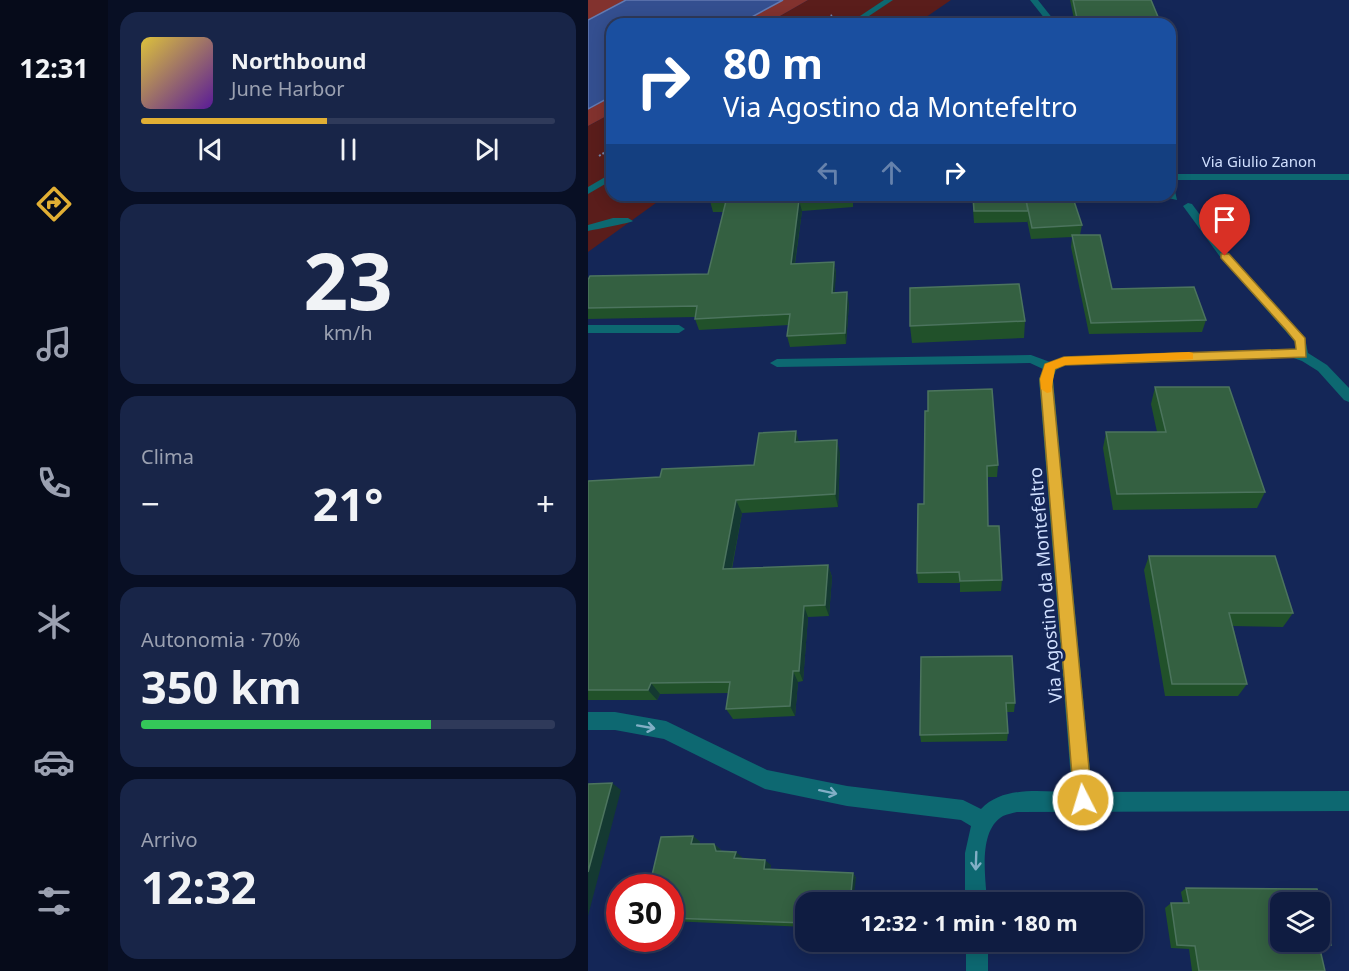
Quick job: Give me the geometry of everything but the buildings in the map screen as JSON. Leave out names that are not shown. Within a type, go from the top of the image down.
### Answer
[{"type":"street","points":[[862,18],[890,0]]},
{"type":"street","points":[[1034,0],[1048,18]]},
{"type":"street","name":"Via Giulio Zanon","points":[[1176,177],[1349,177]]},
{"type":"street","points":[[588,191],[606,180]]},
{"type":"street","points":[[1188,206],[1225,256],[1301,341],[1302,354]]},
{"type":"street","points":[[588,228],[613,221],[628,221]]},
{"type":"street","points":[[588,329],[679,329]]},
{"type":"street","points":[[777,363],[1031,359],[1050,366],[1064,361],[1288,352],[1302,354],[1324,369],[1349,397]]},
{"type":"street","name":"Via Agostino da Montefeltro","points":[[1050,366],[1046,379],[1083,800]]},
{"type":"street","points":[[588,721],[615,721],[666,730],[765,779],[847,796],[963,810],[983,821]]},
{"type":"street","points":[[976,892],[978,834],[983,821],[997,808],[1017,802],[1083,800],[1349,801]]},
{"type":"street","points":[[977,952],[977,971]]},
{"type":"shaded area","points":[[588,0],[626,0],[588,20]]},
{"type":"shaded area","points":[[783,0],[808,0],[776,18],[750,18]]},
{"type":"shaded area","points":[[808,0],[951,0],[925,18],[776,18]]},
{"type":"shaded area","points":[[606,99],[606,116],[588,126],[588,109]]},
{"type":"shaded area","points":[[606,116],[606,201],[659,201],[588,252],[588,126]]},
{"type":"water","points":[[626,0],[783,0],[750,18],[606,18],[606,99],[588,109],[588,20]]},
{"type":"slow traffic","points":[[1047,389],[1046,379],[1050,366],[1064,361],[1189,356]]},
{"type":"route","points":[[1083,800],[1046,379],[1050,366],[1064,361],[1288,352],[1302,354],[1301,341],[1225,256]]}]
